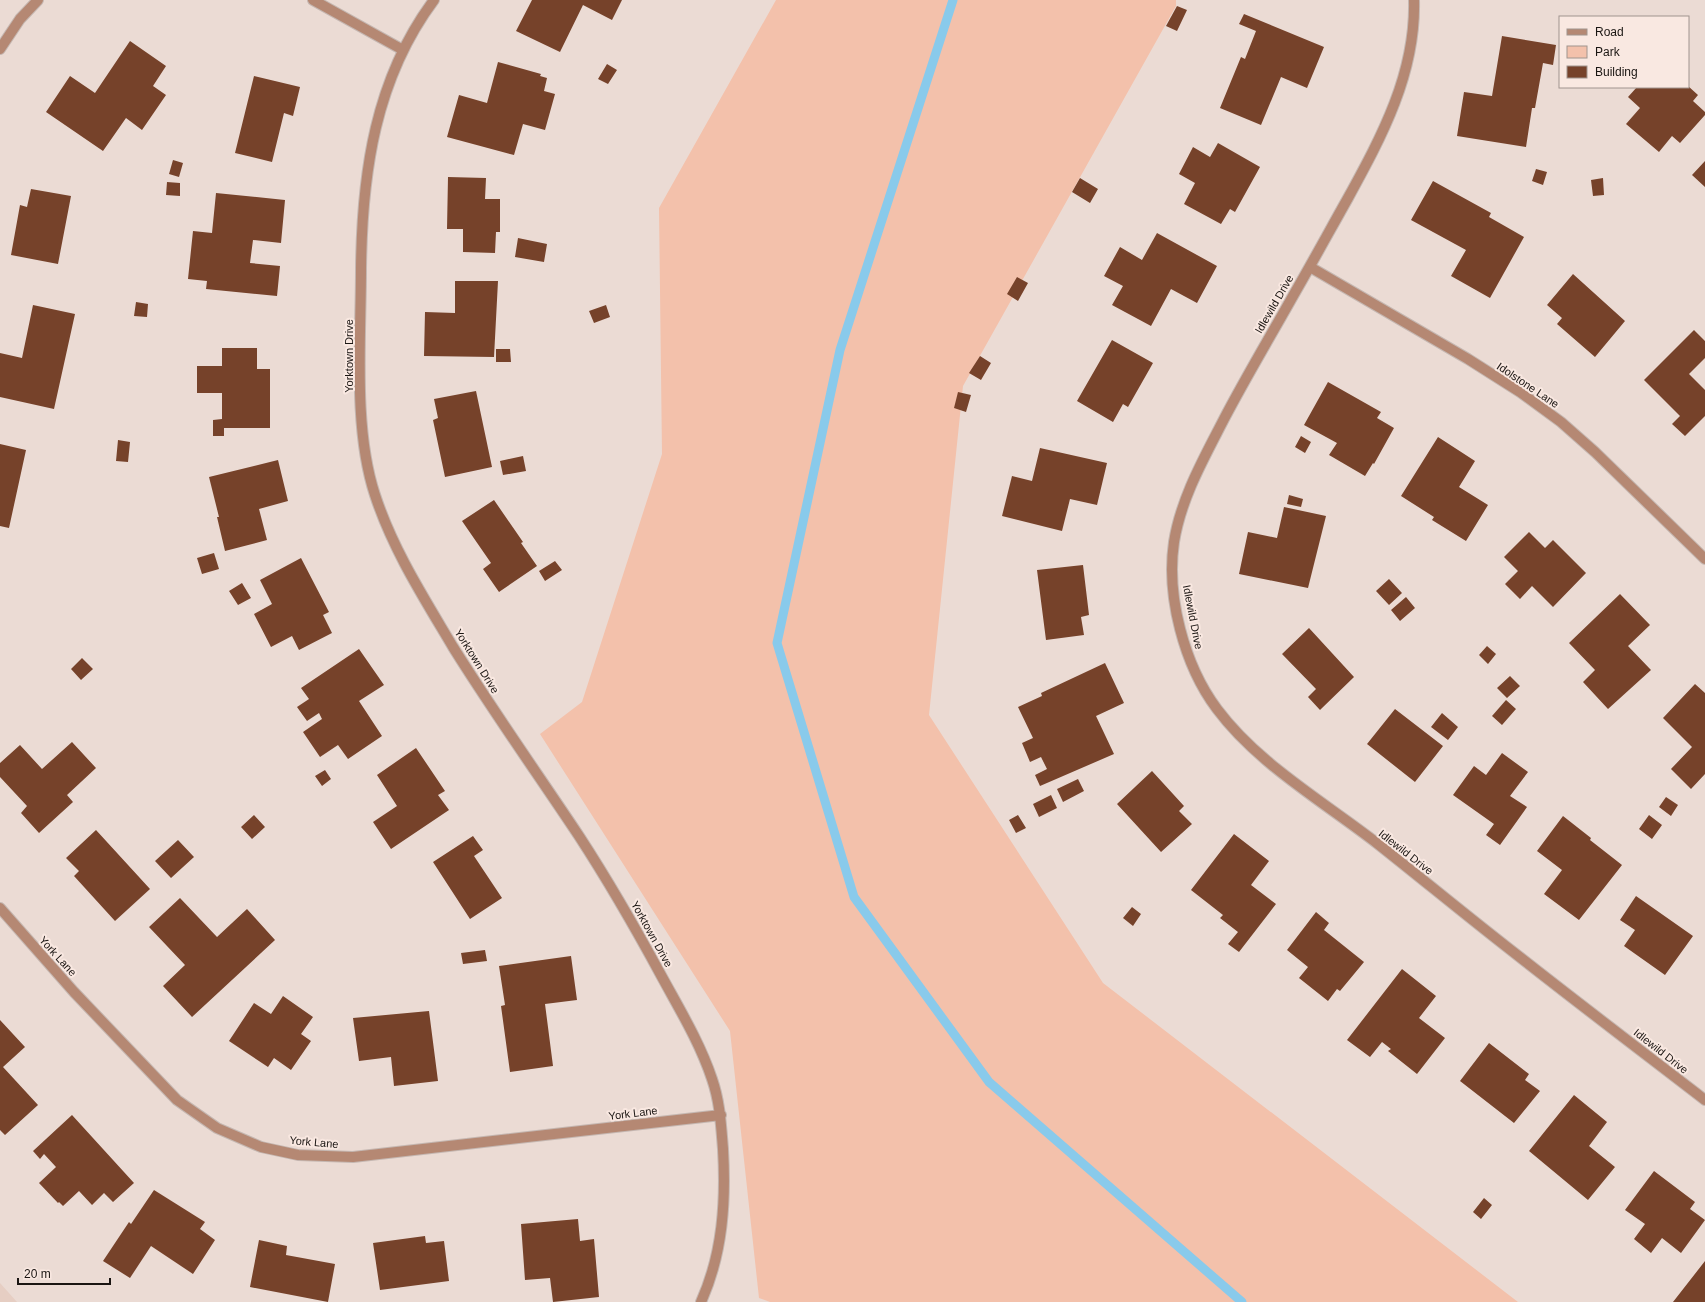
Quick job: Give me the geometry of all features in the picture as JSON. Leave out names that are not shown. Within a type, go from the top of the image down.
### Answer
[{"type":"street","points":[[0,49],[20,19],[38,0]]},
{"type":"street","points":[[313,0],[403,50]]},
{"type":"street","name":"Yorktown Drive","points":[[434,0],[416,26],[403,50],[382,103],[374,133],[364,187],[361,240],[361,410],[370,479],[388,527],[411,578],[478,687],[579,836],[637,931],[700,1048],[712,1077],[721,1114],[724,1196],[722,1225],[713,1274],[705,1301]]},
{"type":"street","name":"Idlewild Drive","points":[[1414,0],[1410,51],[1400,92],[1387,125],[1310,267],[1227,414],[1198,472],[1182,509],[1174,544],[1174,581],[1178,614],[1187,653],[1201,685],[1217,709],[1240,738],[1270,763],[1375,842],[1523,960],[1705,1100]]},
{"type":"street","name":"Idolstone Lane","points":[[1310,267],[1468,359],[1526,396],[1561,422],[1595,452],[1705,559]]},
{"type":"street","name":"York Lane","points":[[0,908],[74,992],[177,1100],[218,1128],[262,1147],[298,1155],[353,1157],[721,1114]]},
{"type":"shaded area","points":[[0,1283],[17,1302],[0,1302]]},
{"type":"green space","points":[[776,0],[1176,0],[1176,6],[963,386],[929,715],[1103,983],[1518,1302],[770,1302],[759,1298],[730,1031],[540,734],[582,702],[662,454],[659,208]]},
{"type":"building","points":[[532,0],[622,0],[612,20],[583,5],[560,52],[516,31]]},
{"type":"building","points":[[1177,6],[1187,10],[1177,31],[1166,26]]},
{"type":"building","points":[[1244,14],[1324,47],[1307,88],[1281,77],[1261,125],[1220,108],[1241,57],[1245,59],[1256,31],[1239,24]]},
{"type":"building","points":[[1502,36],[1556,45],[1553,65],[1543,63],[1535,108],[1532,108],[1526,147],[1457,136],[1464,92],[1492,96]]},
{"type":"building","points":[[130,41],[166,66],[153,86],[166,95],[142,130],[126,118],[103,151],[46,112],[70,76],[95,93]]},
{"type":"building","points":[[498,62],[541,74],[540,76],[547,78],[544,91],[555,94],[545,130],[523,124],[514,155],[447,137],[459,95],[487,103]]},
{"type":"building","points":[[607,64],[617,70],[608,84],[598,79]]},
{"type":"building","points":[[254,76],[300,87],[293,116],[284,113],[272,162],[235,153]]},
{"type":"building","points":[[1689,87],[1698,95],[1693,101],[1705,112],[1705,115],[1680,143],[1672,136],[1659,152],[1626,124],[1640,108],[1628,97],[1636,88]]},
{"type":"building","points":[[1218,143],[1260,167],[1235,212],[1230,209],[1221,224],[1184,204],[1195,183],[1179,174],[1193,147],[1210,157]]},
{"type":"building","points":[[173,160],[183,163],[179,177],[169,174]]},
{"type":"building","points":[[1705,161],[1705,187],[1692,175]]},
{"type":"building","points":[[1536,169],[1547,172],[1543,185],[1532,181]]},
{"type":"building","points":[[448,177],[486,178],[485,199],[500,199],[500,232],[496,232],[495,253],[463,252],[463,229],[447,229]]},
{"type":"building","points":[[1080,178],[1098,189],[1090,203],[1072,192]]},
{"type":"building","points":[[1603,178],[1604,195],[1593,196],[1591,180]]},
{"type":"building","points":[[1433,181],[1491,213],[1489,217],[1524,237],[1490,298],[1451,276],[1466,250],[1411,220]]},
{"type":"building","points":[[167,182],[180,183],[180,196],[166,195]]},
{"type":"building","points":[[31,189],[71,196],[58,264],[11,255],[20,205],[27,207]]},
{"type":"building","points":[[216,193],[285,200],[281,243],[253,240],[250,263],[280,266],[277,296],[206,289],[207,281],[188,279],[193,231],[212,233]]},
{"type":"building","points":[[1157,233],[1217,266],[1197,303],[1171,289],[1151,326],[1112,305],[1123,286],[1104,276],[1120,247],[1142,260]]},
{"type":"building","points":[[518,238],[547,244],[544,262],[515,257]]},
{"type":"building","points":[[1573,274],[1625,321],[1595,357],[1557,324],[1562,318],[1547,305]]},
{"type":"building","points":[[1017,277],[1028,283],[1018,301],[1007,294]]},
{"type":"building","points":[[455,281],[498,281],[494,357],[424,356],[425,312],[455,313]]},
{"type":"building","points":[[136,302],[148,304],[147,317],[134,316]]},
{"type":"building","points":[[33,305],[75,314],[54,409],[0,397],[0,353],[22,358]]},
{"type":"building","points":[[606,305],[610,317],[594,323],[589,311]]},
{"type":"building","points":[[1694,330],[1705,341],[1705,358],[1689,374],[1705,390],[1705,416],[1685,436],[1672,424],[1680,416],[1644,380]]},
{"type":"building","points":[[1112,340],[1153,363],[1128,407],[1123,404],[1113,422],[1077,401]]},
{"type":"building","points":[[222,348],[257,348],[257,369],[270,369],[270,428],[224,428],[224,436],[213,436],[213,420],[222,419],[222,393],[197,393],[197,366],[222,366]]},
{"type":"building","points":[[496,349],[510,349],[511,362],[496,362]]},
{"type":"building","points":[[980,356],[991,363],[981,380],[969,373]]},
{"type":"building","points":[[1328,382],[1381,412],[1377,418],[1394,428],[1374,464],[1373,463],[1365,476],[1329,455],[1337,443],[1304,425]]},
{"type":"building","points":[[476,391],[492,467],[445,477],[433,420],[438,418],[434,399]]},
{"type":"building","points":[[958,392],[971,395],[966,412],[954,408]]},
{"type":"building","points":[[1301,436],[1311,442],[1305,453],[1295,447]]},
{"type":"building","points":[[1438,437],[1475,461],[1459,487],[1488,505],[1466,541],[1432,520],[1434,517],[1401,496]]},
{"type":"building","points":[[118,440],[130,442],[128,462],[116,461]]},
{"type":"building","points":[[0,444],[26,450],[9,528],[0,526]]},
{"type":"building","points":[[1040,448],[1107,463],[1097,505],[1070,499],[1062,531],[1002,516],[1012,476],[1032,481]]},
{"type":"building","points":[[523,456],[526,471],[503,475],[500,461]]},
{"type":"building","points":[[278,460],[288,501],[259,509],[267,540],[225,551],[217,517],[219,517],[209,477]]},
{"type":"building","points":[[1289,495],[1303,499],[1301,507],[1287,504]]},
{"type":"building","points":[[494,500],[523,542],[521,543],[537,566],[499,592],[483,569],[491,563],[462,521]]},
{"type":"building","points":[[1284,507],[1326,516],[1308,588],[1239,574],[1248,532],[1277,538]]},
{"type":"building","points":[[1529,532],[1545,548],[1553,540],[1586,573],[1553,607],[1532,586],[1520,599],[1505,584],[1518,571],[1504,557]]},
{"type":"building","points":[[214,553],[219,569],[202,574],[197,558]]},
{"type":"building","points":[[301,558],[329,612],[323,615],[332,633],[299,650],[292,636],[271,647],[254,614],[272,604],[260,580]]},
{"type":"building","points":[[555,561],[562,570],[545,581],[539,571]]},
{"type":"building","points":[[1083,565],[1089,615],[1081,617],[1084,635],[1046,640],[1037,570]]},
{"type":"building","points":[[1389,579],[1402,593],[1389,605],[1376,591]]},
{"type":"building","points":[[242,583],[251,598],[238,605],[229,591]]},
{"type":"building","points":[[1620,594],[1650,625],[1628,646],[1651,670],[1608,709],[1583,682],[1595,670],[1569,643]]},
{"type":"building","points":[[1406,597],[1415,608],[1400,621],[1391,610]]},
{"type":"building","points":[[1309,628],[1354,677],[1320,710],[1308,697],[1316,689],[1282,654]]},
{"type":"building","points":[[1487,646],[1496,654],[1488,664],[1479,655]]},
{"type":"building","points":[[359,649],[384,685],[359,701],[382,736],[348,759],[338,745],[320,757],[303,732],[322,719],[319,713],[307,721],[297,707],[309,699],[301,688]]},
{"type":"building","points":[[82,658],[93,669],[81,680],[71,669]]},
{"type":"building","points":[[1105,663],[1124,703],[1096,716],[1114,754],[1040,786],[1035,775],[1047,769],[1041,757],[1030,762],[1022,743],[1033,738],[1018,707],[1042,696],[1041,693]]},
{"type":"building","points":[[1510,676],[1520,686],[1507,698],[1497,688]]},
{"type":"building","points":[[1695,684],[1705,693],[1705,774],[1691,789],[1671,769],[1692,747],[1663,718]]},
{"type":"building","points":[[1506,700],[1516,709],[1502,725],[1492,716]]},
{"type":"building","points":[[1395,709],[1443,746],[1415,782],[1367,744]]},
{"type":"building","points":[[1442,713],[1458,727],[1448,740],[1431,727]]},
{"type":"building","points":[[72,742],[96,768],[67,795],[73,802],[39,833],[21,813],[27,806],[0,777],[0,763],[20,745],[42,769]]},
{"type":"building","points":[[416,748],[445,791],[438,795],[449,810],[391,849],[373,822],[397,806],[377,775]]},
{"type":"building","points":[[1502,753],[1528,772],[1510,796],[1527,807],[1500,845],[1486,835],[1494,824],[1453,795],[1474,766],[1486,775]]},
{"type":"building","points":[[325,770],[331,779],[322,786],[315,776]]},
{"type":"building","points":[[1152,771],[1184,806],[1179,811],[1192,824],[1161,852],[1117,804]]},
{"type":"building","points":[[1078,779],[1084,791],[1063,802],[1057,789]]},
{"type":"building","points":[[1051,795],[1057,808],[1039,817],[1033,804]]},
{"type":"building","points":[[1666,797],[1678,805],[1671,816],[1659,807]]},
{"type":"building","points":[[254,815],[265,827],[252,839],[241,827]]},
{"type":"building","points":[[1018,815],[1026,828],[1016,833],[1009,820]]},
{"type":"building","points":[[1649,815],[1662,825],[1652,839],[1639,829]]},
{"type":"building","points":[[1563,816],[1591,838],[1590,840],[1622,865],[1579,920],[1544,894],[1562,870],[1537,851]]},
{"type":"building","points":[[96,830],[150,889],[115,921],[74,876],[79,871],[66,858]]},
{"type":"building","points":[[1234,834],[1269,861],[1251,885],[1276,904],[1239,952],[1228,944],[1238,932],[1220,918],[1223,915],[1191,890]]},
{"type":"building","points":[[473,836],[483,850],[474,856],[502,898],[470,919],[433,862]]},
{"type":"building","points":[[178,840],[194,857],[171,878],[155,861]]},
{"type":"building","points":[[1636,896],[1693,936],[1665,975],[1624,946],[1635,930],[1620,920]]},
{"type":"building","points":[[180,898],[217,937],[247,909],[275,940],[192,1017],[163,986],[185,965],[149,927]]},
{"type":"building","points":[[1132,907],[1141,914],[1133,926],[1123,918]]},
{"type":"building","points":[[1316,912],[1329,923],[1324,930],[1364,962],[1340,991],[1337,989],[1328,1001],[1299,978],[1308,967],[1287,950]]},
{"type":"building","points":[[485,950],[487,961],[463,964],[461,953]]},
{"type":"building","points":[[571,956],[577,1000],[545,1004],[553,1066],[510,1072],[501,1006],[505,1005],[499,966]]},
{"type":"building","points":[[1402,969],[1436,996],[1419,1018],[1445,1038],[1417,1074],[1388,1051],[1391,1049],[1382,1042],[1370,1057],[1347,1040]]},
{"type":"building","points":[[283,996],[313,1017],[301,1034],[311,1041],[291,1070],[274,1058],[268,1067],[229,1041],[254,1003],[271,1014]]},
{"type":"building","points":[[429,1011],[438,1081],[394,1086],[391,1057],[359,1061],[353,1018]]},
{"type":"building","points":[[0,1020],[25,1047],[3,1067],[38,1105],[5,1135],[0,1130]]},
{"type":"building","points":[[1489,1043],[1529,1074],[1525,1080],[1540,1091],[1514,1123],[1460,1081]]},
{"type":"building","points":[[1574,1095],[1607,1122],[1589,1146],[1615,1167],[1588,1200],[1529,1151]]},
{"type":"building","points":[[72,1115],[134,1183],[113,1202],[104,1193],[92,1205],[79,1191],[63,1206],[59,1202],[58,1203],[39,1183],[56,1167],[44,1154],[40,1159],[33,1151]]},
{"type":"building","points":[[1654,1171],[1695,1202],[1690,1209],[1705,1220],[1681,1253],[1662,1238],[1651,1253],[1634,1239],[1645,1224],[1625,1210]]},
{"type":"building","points":[[154,1190],[205,1222],[200,1229],[215,1240],[193,1274],[151,1246],[130,1278],[103,1261],[129,1222],[131,1224]]},
{"type":"building","points":[[1484,1198],[1492,1205],[1481,1219],[1473,1212]]},
{"type":"building","points":[[578,1219],[580,1241],[594,1239],[599,1297],[553,1302],[550,1278],[525,1280],[521,1224]]},
{"type":"building","points":[[425,1236],[426,1243],[444,1241],[449,1281],[380,1290],[373,1243]]},
{"type":"building","points":[[259,1240],[287,1246],[286,1255],[335,1264],[328,1302],[250,1287]]},
{"type":"building","points":[[1705,1261],[1705,1302],[1673,1302]]},
{"type":"waterway","points":[[953,0],[840,350],[777,643],[854,897],[989,1082],[1242,1302]]}]
